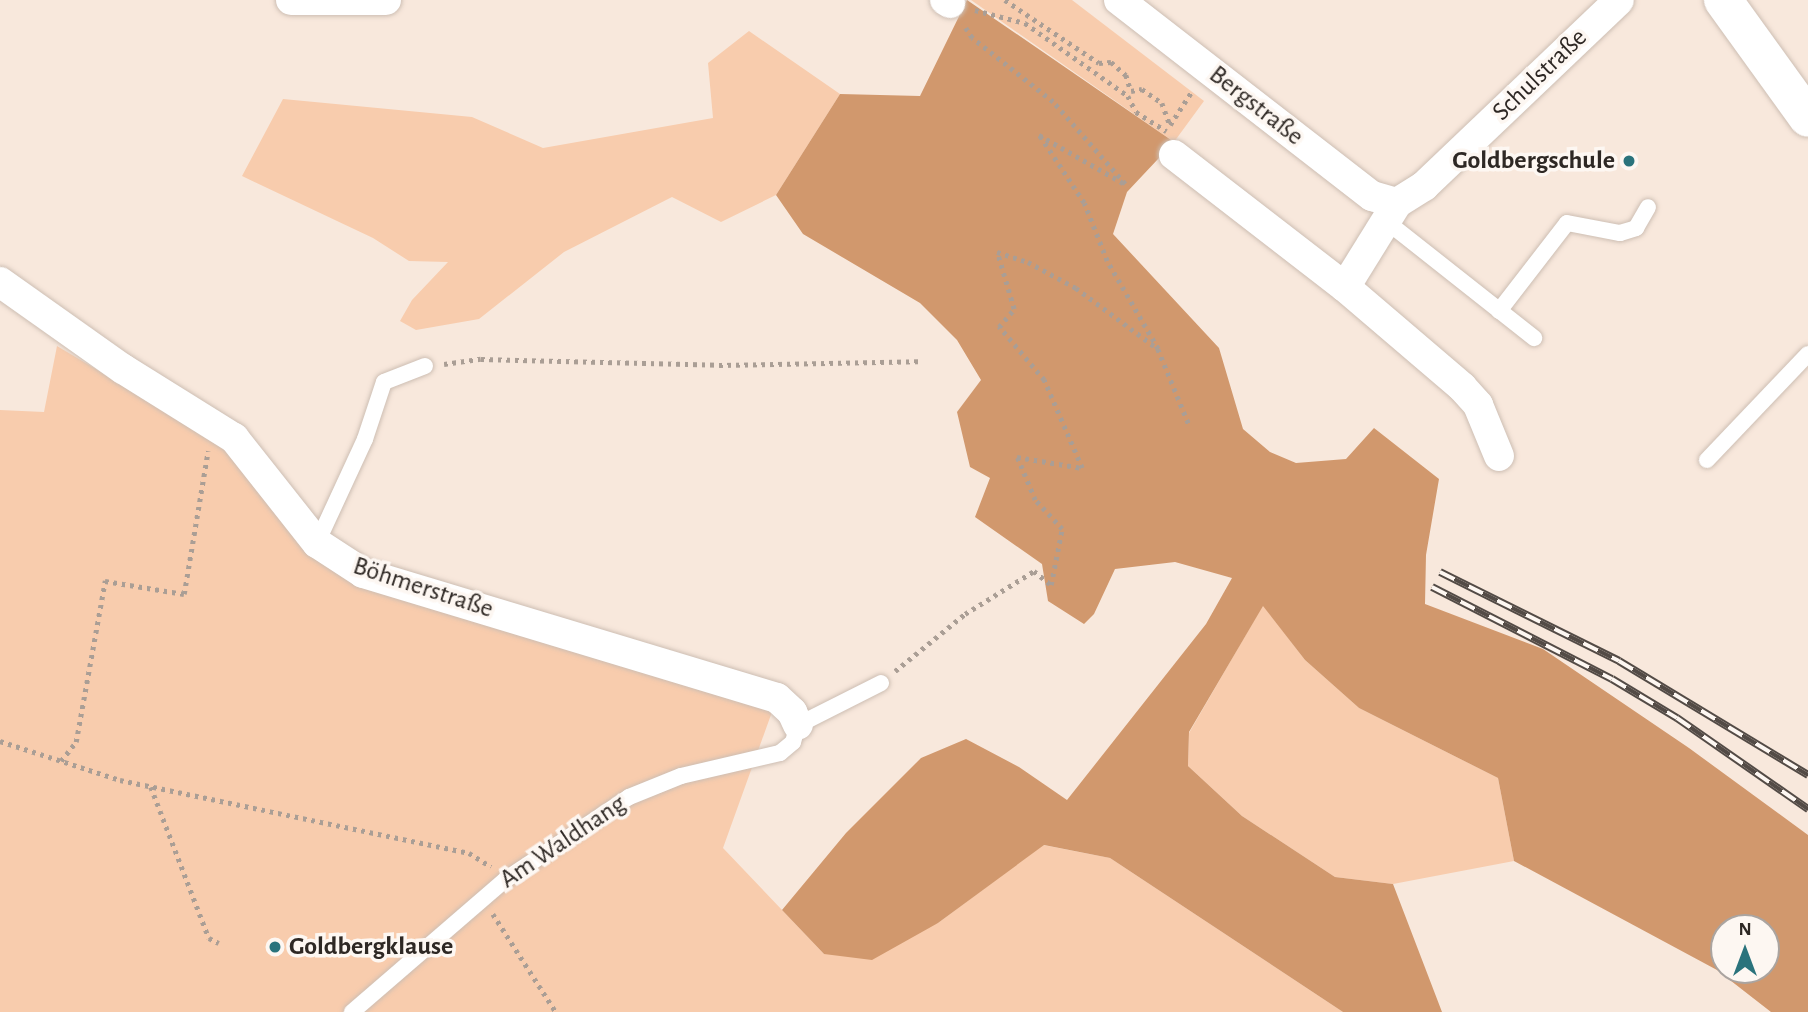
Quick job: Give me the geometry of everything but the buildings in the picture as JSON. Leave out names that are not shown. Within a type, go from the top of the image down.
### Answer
[{"type":"street","points":[[291,0],[386,0]]},
{"type":"street","name":"Bergstraße","points":[[1119,0],[1391,212]]},
{"type":"street","name":"Schulstraße","points":[[1391,212],[1424,186],[1619,0]]},
{"type":"street","points":[[1723,0],[1808,118]]},
{"type":"street","points":[[1174,155],[1345,287],[1462,387],[1478,405],[1499,456]]},
{"type":"street","points":[[1345,287],[1391,212]]},
{"type":"street","name":"Böhmerstraße","points":[[0,284],[234,438],[317,543],[363,573],[777,698],[792,712],[798,725]]},
{"type":"lane","points":[[1499,311],[1567,223],[1620,233],[1636,228],[1648,207]]},
{"type":"lane","points":[[1391,212],[1499,311],[1534,338]]},
{"type":"lane","points":[[1707,460],[1808,354]]},
{"type":"lane","points":[[317,543],[365,439],[384,382],[425,366]]},
{"type":"lane","points":[[798,725],[881,683]]},
{"type":"lane","name":"Am Waldhang","points":[[352,1012],[505,880],[637,793],[681,776],[780,753],[793,742],[798,725]]},
{"type":"path","points":[[1005,0],[1100,63],[1111,62],[1126,75],[1136,111],[1172,134],[1174,155]]},
{"type":"path","points":[[947,1],[1025,23],[1092,74],[1129,93],[1142,89],[1162,103],[1170,125],[1192,92]]},
{"type":"path","points":[[947,1],[972,38],[1053,102],[1125,184],[1039,135],[1084,203],[1107,261],[1158,349],[1190,427]]},
{"type":"path","points":[[1092,74],[1100,63]]},
{"type":"path","points":[[881,683],[965,614],[1034,571],[1051,585],[1062,529],[1035,500],[1017,457],[1082,468],[1044,380],[999,327],[1014,309],[997,252],[1028,262],[1076,288],[1158,349]]},
{"type":"path","points":[[425,366],[481,359],[719,365],[919,361]]},
{"type":"path","points":[[61,761],[76,742],[105,581],[184,593],[214,426]]},
{"type":"path","points":[[0,741],[151,786],[469,853],[505,880]]},
{"type":"path","points":[[151,786],[209,938],[219,943]]},
{"type":"path","points":[[483,898],[556,1012]]},
{"type":"shaded area","points":[[967,0],[1174,142],[1127,192],[1113,234],[1219,348],[1243,429],[1270,452],[1296,463],[1346,459],[1374,428],[1439,479],[1426,555],[1425,604],[1543,649],[1689,748],[1808,835],[1808,1012],[1771,1012],[1735,984],[1780,984],[1780,914],[1710,914],[1710,966],[1514,861],[1498,778],[1359,708],[1305,660],[1263,606],[1189,732],[1188,766],[1242,816],[1335,877],[1393,884],[1442,1012],[1343,1012],[1110,858],[1044,845],[938,923],[872,960],[824,954],[782,910],[846,833],[921,758],[966,739],[1019,767],[1067,800],[1206,624],[1232,578],[1175,562],[1115,569],[1094,614],[1084,624],[1048,601],[1042,564],[975,517],[990,478],[970,467],[957,412],[981,380],[957,340],[920,303],[803,234],[776,195],[840,94],[920,96]]},
{"type":"shaded area","points":[[971,0],[1072,0],[1204,101],[1174,142]]},
{"type":"shaded area","points":[[749,31],[840,94],[776,195],[721,222],[672,197],[564,252],[479,319],[416,330],[400,321],[412,300],[448,262],[409,261],[373,238],[242,176],[283,99],[472,117],[543,148],[713,118],[708,63]]},
{"type":"shaded area","points":[[57,346],[232,450],[329,561],[777,698],[723,848],[824,954],[938,923],[1043,845],[1110,858],[1343,1012],[0,1012],[0,410],[44,412]]},
{"type":"shaded area","points":[[1263,605],[1305,660],[1359,708],[1498,778],[1514,861],[1393,884],[1335,877],[1242,816],[1188,766],[1189,733]]},
{"type":"railway","points":[[1440,572],[1619,661],[1808,775]]},
{"type":"railway","points":[[1432,587],[1612,679],[1677,718],[1808,809]]},
{"type":"place","name":"Goldbergschule","points":[[1629,161]]},
{"type":"place","name":"Goldbergklause","points":[[275,947]]}]
